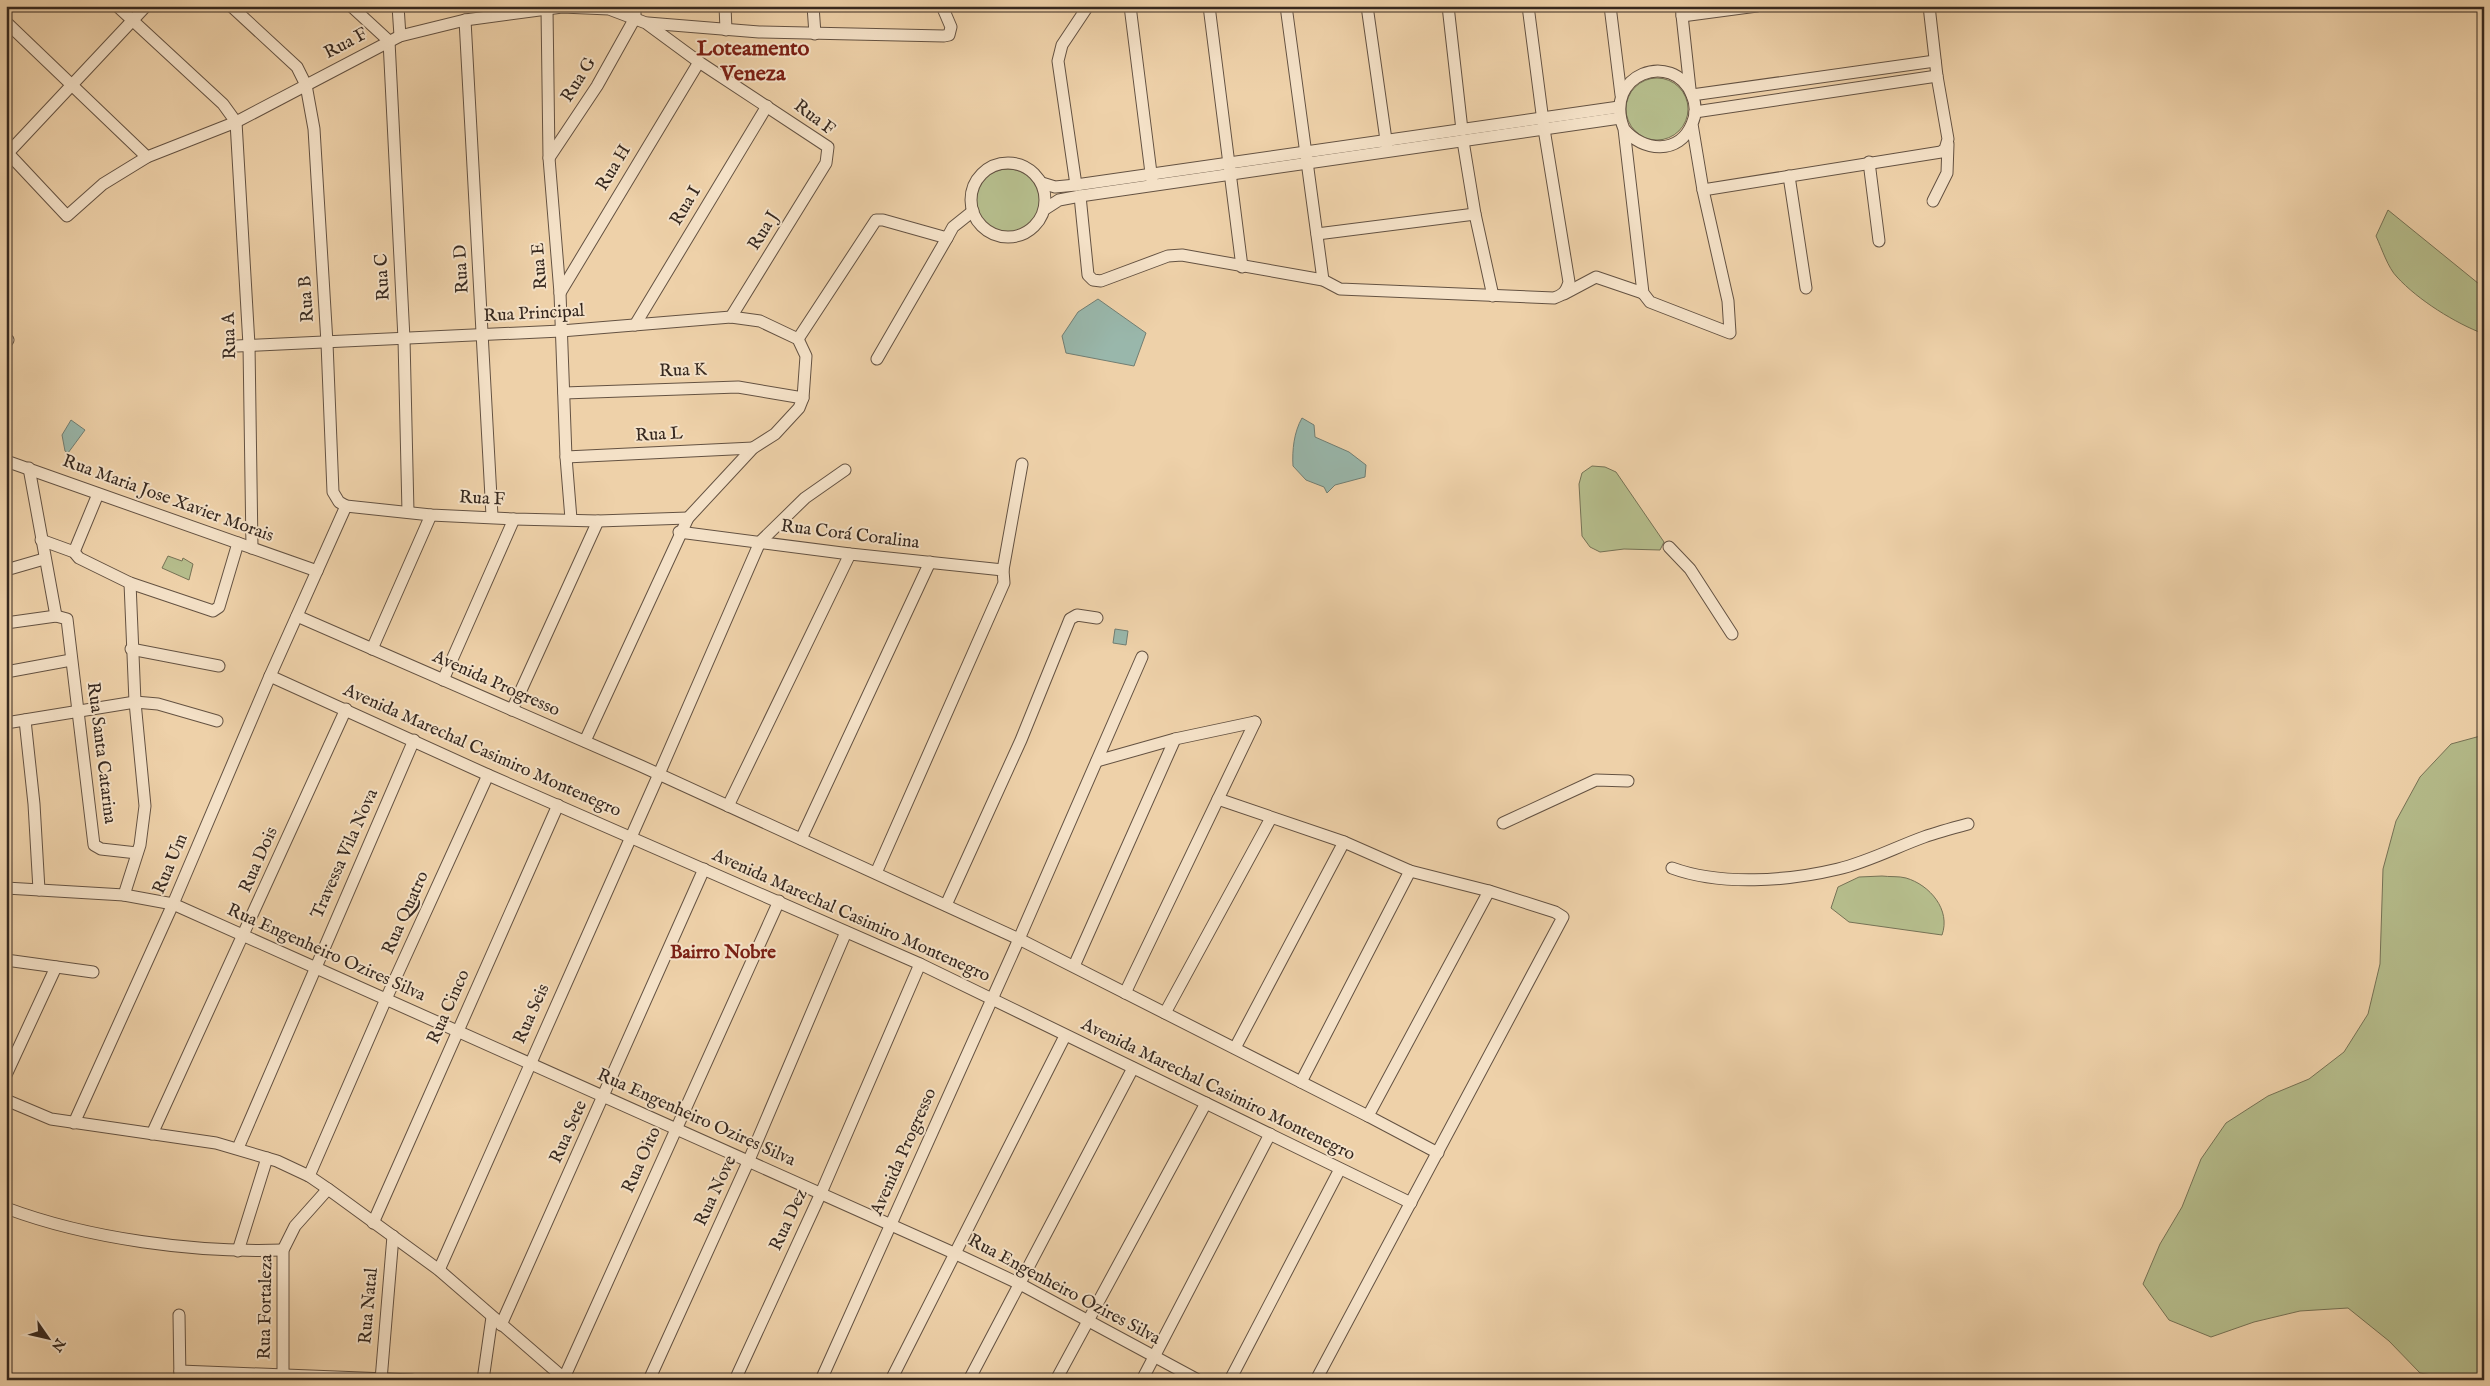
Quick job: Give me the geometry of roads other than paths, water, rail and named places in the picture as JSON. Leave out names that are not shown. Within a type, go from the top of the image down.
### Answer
[{"type":"street","points":[[117,6],[223,104],[236,122]]},
{"type":"street","points":[[7,152],[146,6]]},
{"type":"street","name":"Rua B","points":[[231,6],[298,67],[306,85],[314,129],[327,343],[333,492],[339,502],[346,506]]},
{"type":"street","points":[[351,6],[394,38]]},
{"type":"street","name":"Rua C","points":[[398,6],[394,38],[408,512]]},
{"type":"street","points":[[478,6],[478,18]]},
{"type":"street","points":[[725,6],[726,30]]},
{"type":"street","points":[[813,6],[815,34]]},
{"type":"street","points":[[646,22],[726,30],[815,34],[949,35],[952,27],[942,6]]},
{"type":"street","points":[[1088,6],[1062,45],[1058,61],[1078,190],[1088,275],[1093,280],[1101,281],[1168,256],[1194,257],[1323,280],[1331,286],[1340,289],[1554,298],[1596,277],[1643,293]]},
{"type":"street","points":[[1130,6],[1151,180]]},
{"type":"street","points":[[1209,6],[1242,267]]},
{"type":"street","points":[[1286,6],[1323,280]]},
{"type":"street","points":[[1367,6],[1386,146]]},
{"type":"street","points":[[1448,6],[1463,135],[1475,214],[1493,296]]},
{"type":"street","points":[[1528,6],[1543,124],[1569,282],[1567,291],[1561,296]]},
{"type":"street","points":[[1610,6],[1621,96],[1619,113],[1624,129],[1643,293],[1650,302],[1730,333],[1728,301],[1703,190],[1692,124]]},
{"type":"street","points":[[1624,129],[1642,145],[1654,148],[1666,147],[1677,142],[1686,134],[1692,124],[1695,112],[1682,11],[1757,6]]},
{"type":"street","points":[[1929,6],[1937,76],[1948,144],[1947,173],[1933,201]]},
{"type":"street","name":"Rua F","points":[[7,152],[67,216],[103,184],[147,157],[236,122],[394,38],[465,20],[562,7],[635,12],[699,62],[825,144],[829,151],[826,163]]},
{"type":"street","name":"Rua E","points":[[547,9],[549,158],[560,293],[566,457],[571,519]]},
{"type":"street","name":"Rua G","points":[[549,158],[597,86],[635,12]]},
{"type":"street","name":"Rua D","points":[[465,20],[492,516]]},
{"type":"street","points":[[6,22],[147,157]]},
{"type":"street","points":[[1691,92],[1936,61]]},
{"type":"street","name":"Rua H","points":[[560,293],[699,62]]},
{"type":"street","points":[[1621,96],[1636,77],[1648,72],[1660,71],[1682,80],[1691,92]]},
{"type":"street","points":[[1695,112],[1937,76]]},
{"type":"street","name":"Rua I","points":[[635,325],[767,106]]},
{"type":"street","points":[[1042,184],[1078,190],[1619,113]]},
{"type":"street","name":"Rua A","points":[[236,122],[252,548]]},
{"type":"street","points":[[1703,190],[1869,162],[1937,153],[1945,149],[1948,144]]},
{"type":"street","points":[[1869,162],[1879,241]]},
{"type":"street","name":"Rua J","points":[[731,317],[826,163]]},
{"type":"street","points":[[1011,163],[1023,166],[1034,173],[1042,184],[1046,196],[1045,209],[1040,221],[1031,230],[1019,236],[1006,238],[994,235],[983,228],[973,211],[972,192],[977,180],[986,171],[998,165],[1011,163]]},
{"type":"street","points":[[1789,176],[1806,288]]},
{"type":"street","points":[[1045,209],[1078,190]]},
{"type":"street","points":[[878,359],[953,227],[973,211]]},
{"type":"street","points":[[1317,234],[1475,214]]},
{"type":"street","points":[[585,742],[679,532],[688,518],[753,448],[782,426],[799,408],[803,398],[806,356],[798,339],[876,220],[947,238]]},
{"type":"street","name":"Rua Principal","points":[[243,346],[483,335],[731,317],[760,321],[798,339]]},
{"type":"street","name":"Rua K","points":[[564,393],[738,387],[803,398]]},
{"type":"street","name":"Rua L","points":[[566,457],[753,448]]},
{"type":"street","name":"Rua Maria Jose Xavier Morais","points":[[6,461],[318,570]]},
{"type":"street","points":[[876,874],[1004,583],[1003,570],[1022,464]]},
{"type":"street","points":[[6,623],[56,616],[44,559],[29,468]]},
{"type":"street","points":[[760,542],[805,498],[845,470]]},
{"type":"street","points":[[74,552],[98,494]]},
{"type":"street","points":[[318,570],[346,506]]},
{"type":"street","name":"Rua F","points":[[346,506],[431,515],[598,521],[688,518]]},
{"type":"street","points":[[372,649],[431,515]]},
{"type":"street","points":[[443,680],[514,518]]},
{"type":"street","points":[[512,710],[598,521]]},
{"type":"street","name":"Rua Corá Coralina","points":[[679,532],[850,554],[1003,570]]},
{"type":"street","points":[[41,540],[74,552],[79,558],[130,583],[216,610],[219,607],[238,543]]},
{"type":"street","name":"Rua Seis","points":[[439,1270],[660,774],[760,542]]},
{"type":"street","points":[[1669,547],[1690,569],[1732,634]]},
{"type":"street","points":[[728,806],[850,554]]},
{"type":"street","points":[[6,570],[44,559]]},
{"type":"street","points":[[801,839],[930,562]]},
{"type":"street","name":"Rua Um","points":[[74,1123],[173,904],[270,676],[318,570]]},
{"type":"street","points":[[124,895],[144,826],[146,806],[134,702],[130,583]]},
{"type":"street","points":[[946,905],[1021,740],[1070,619],[1077,615],[1097,618]]},
{"type":"street","name":"Rua Santa Catarina","points":[[56,616],[64,617],[68,621],[71,660],[94,845],[101,849],[137,853]]},
{"type":"street","name":"Avenida Progresso","points":[[297,616],[660,774],[1019,939],[1438,1153]]},
{"type":"street","points":[[131,649],[219,666]]},
{"type":"street","name":"Avenida Progresso","points":[[821,1380],[1019,939],[1142,657]]},
{"type":"street","points":[[6,672],[71,660]]},
{"type":"street","name":"Avenida Marechal Casimiro Montenegro","points":[[270,676],[488,775],[920,964],[1412,1203]]},
{"type":"street","points":[[6,723],[134,702],[158,704],[217,721]]},
{"type":"street","name":"Rua Dois","points":[[152,1134],[244,937],[346,709]]},
{"type":"street","points":[[25,720],[34,804],[39,890]]},
{"type":"street","points":[[1097,761],[1175,739],[1255,722],[1125,993]]},
{"type":"street","points":[[1074,966],[1175,739]]},
{"type":"street","name":"Travessa Vila Nova","points":[[238,1148],[314,967],[414,740]]},
{"type":"street","name":"Rua Quatro","points":[[309,1176],[386,999],[488,775]]},
{"type":"street","points":[[1503,823],[1596,780],[1628,781]]},
{"type":"street","points":[[1218,799],[1344,842],[1410,871],[1489,891],[1555,912],[1563,917],[1316,1380]]},
{"type":"street","name":"Rua Cinco","points":[[373,1223],[558,805]]},
{"type":"street","points":[[1164,1013],[1271,818]]},
{"type":"street","points":[[1672,868],[1702,877],[1738,879],[1792,877],[1839,869],[1926,836],[1968,824]]},
{"type":"street","points":[[1235,1048],[1344,842]]},
{"type":"street","name":"Rua Sete","points":[[501,1325],[704,869]]},
{"type":"street","points":[[1301,1082],[1410,871]]},
{"type":"street","name":"Rua Engenheiro Ozires Silva","points":[[6,888],[124,895],[173,904],[956,1254],[1020,1284],[1198,1380]]},
{"type":"street","points":[[1368,1116],[1489,891]]},
{"type":"street","name":"Rua Oito","points":[[565,1379],[675,1129],[779,901]]},
{"type":"street","name":"Rua Nove","points":[[649,1380],[749,1160],[846,932]]},
{"type":"street","points":[[6,960],[93,972]]},
{"type":"street","name":"Rua Dez","points":[[734,1380],[821,1193],[920,964]]},
{"type":"street","points":[[6,1075],[56,966]]},
{"type":"street","points":[[891,1380],[1065,1036]]},
{"type":"street","points":[[969,1380],[1133,1068]]},
{"type":"street","points":[[6,1100],[34,1113],[74,1123],[238,1148],[309,1176],[439,1270],[565,1379]]},
{"type":"street","points":[[1056,1380],[1206,1103]]},
{"type":"street","points":[[1142,1380],[1270,1134]]},
{"type":"street","points":[[238,1252],[267,1158]]},
{"type":"street","points":[[1230,1380],[1340,1168]]},
{"type":"street","name":"Rua Fortaleza","points":[[283,1377],[283,1250],[295,1226],[328,1189]]},
{"type":"street","points":[[6,1208],[85,1232],[238,1252],[283,1250]]},
{"type":"street","name":"Rua Natal","points":[[381,1378],[393,1236]]},
{"type":"street","points":[[178,1315],[180,1376],[412,1380]]},
{"type":"street","points":[[483,1380],[492,1317]]},
{"type":"district","name":"Loteamento Veneza","points":[[753,62]]},
{"type":"district","name":"Bairro Nobre","points":[[723,953]]}]
